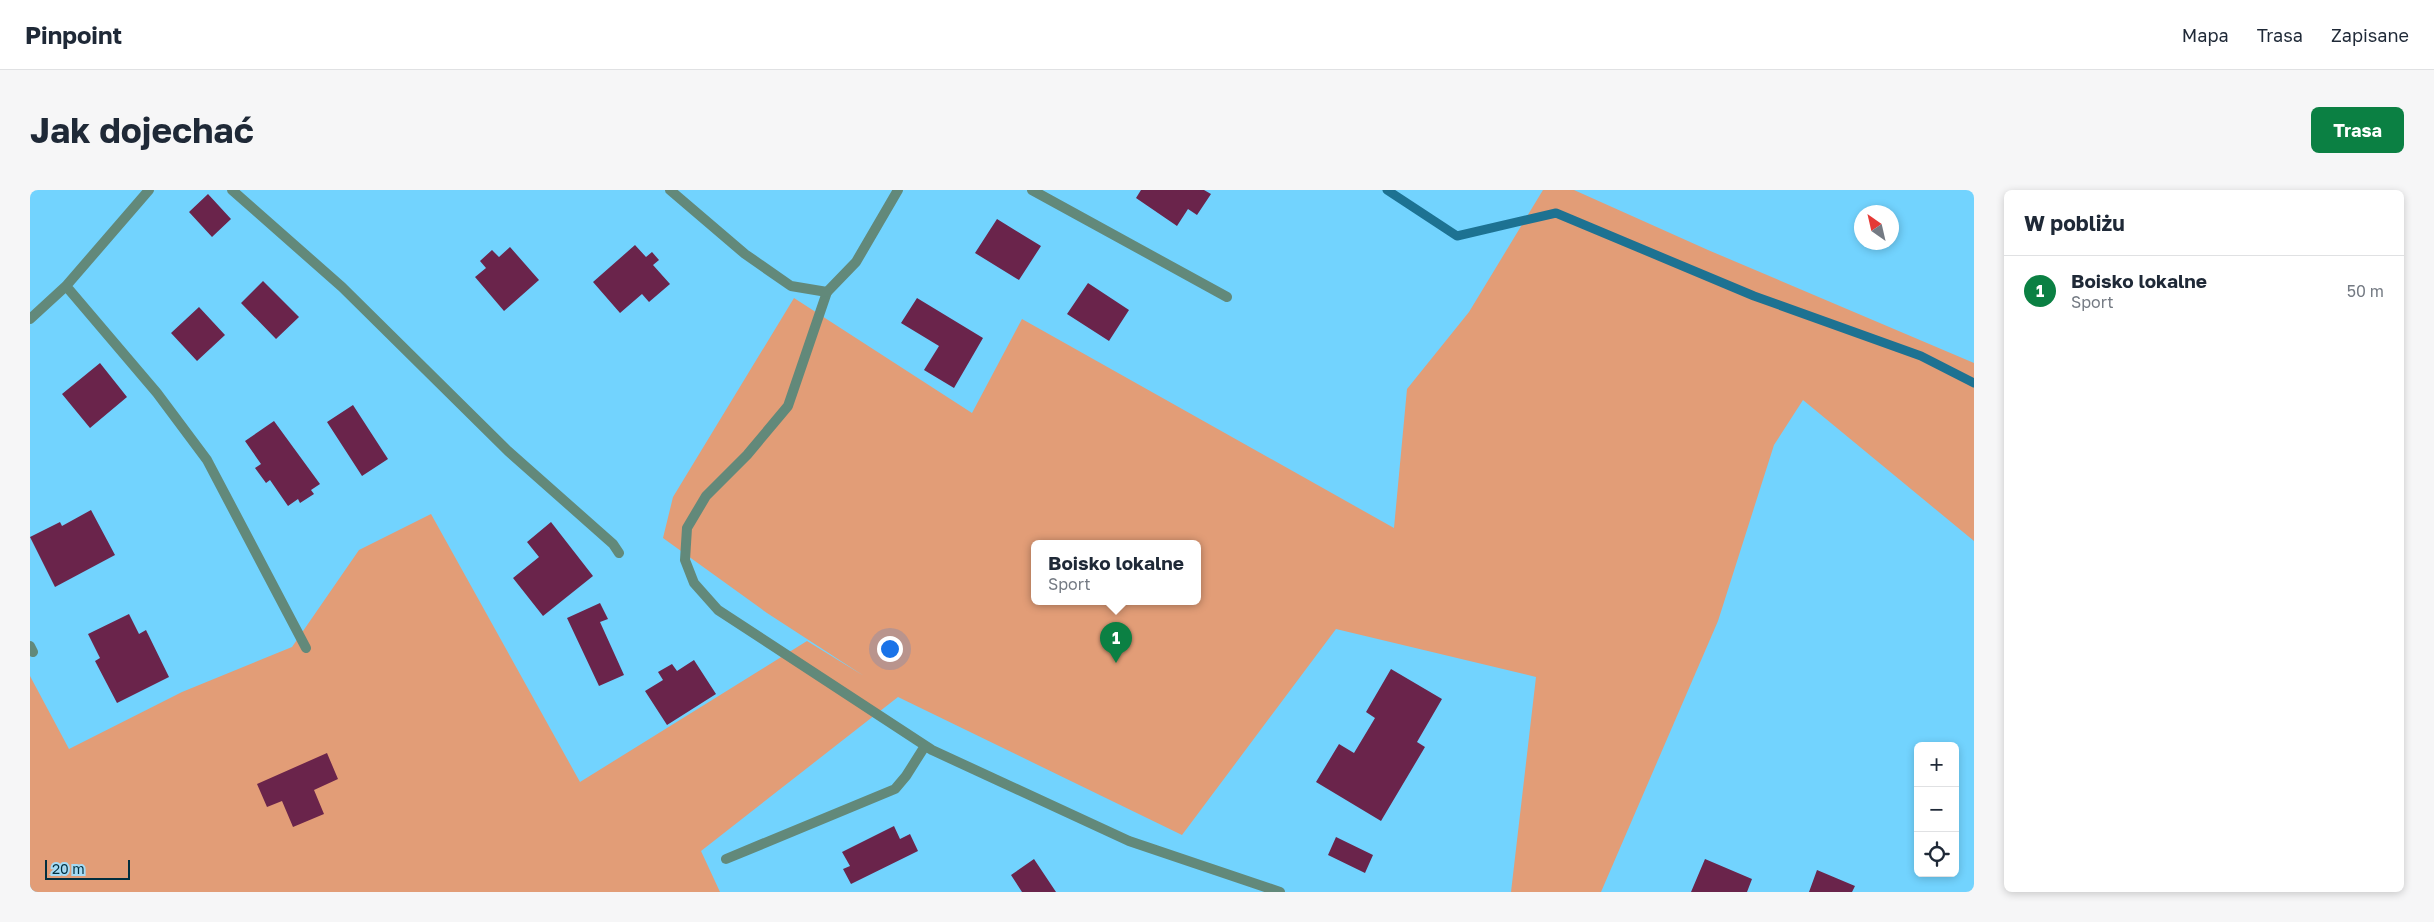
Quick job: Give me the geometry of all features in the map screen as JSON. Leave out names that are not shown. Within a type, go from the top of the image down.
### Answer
[{"type":"street","points":[[30,319],[66,286],[150,190]]},
{"type":"street","points":[[232,190],[342,287],[508,451],[613,544],[619,553]]},
{"type":"street","points":[[670,190],[745,254],[790,286],[827,292]]},
{"type":"street","points":[[898,190],[856,262],[827,292],[788,406],[747,455],[706,496],[686,528],[685,560],[694,583],[718,610],[925,746],[1129,841],[1280,892]]},
{"type":"street","points":[[1032,190],[1227,297]]},
{"type":"street","points":[[66,286],[157,393],[207,460],[306,648]]},
{"type":"street","points":[[726,859],[895,789],[906,776],[925,746]]},
{"type":"shaded area","points":[[1543,190],[1574,190],[1708,250],[1974,363],[1974,541],[1803,400],[1774,445],[1718,621],[1601,892],[1511,892],[1536,677],[1336,629],[1182,835],[898,697],[701,851],[720,892],[30,892],[30,676],[69,749],[182,692],[292,647],[359,550],[431,514],[580,782],[807,641],[864,676],[767,613],[663,538],[673,497],[794,298],[972,413],[1022,319],[1394,528],[1407,389],[1469,312]]},
{"type":"building","points":[[1141,190],[1204,190],[1211,194],[1197,215],[1188,209],[1177,226],[1136,198]]},
{"type":"building","points":[[208,194],[231,219],[212,237],[189,212]]},
{"type":"building","points":[[997,219],[1041,246],[1019,280],[975,253]]},
{"type":"building","points":[[635,245],[646,257],[652,252],[659,260],[653,265],[670,284],[649,302],[642,294],[620,313],[593,282]]},
{"type":"building","points":[[510,247],[539,280],[504,311],[475,277],[486,268],[480,261],[492,250],[499,257]]},
{"type":"building","points":[[263,281],[299,317],[276,339],[241,303]]},
{"type":"building","points":[[1088,283],[1129,310],[1109,341],[1067,314]]},
{"type":"building","points":[[917,298],[983,338],[954,388],[924,370],[939,346],[901,323]]},
{"type":"building","points":[[199,307],[225,335],[197,361],[171,333]]},
{"type":"building","points":[[100,363],[127,397],[90,428],[62,394]]},
{"type":"building","points":[[353,405],[388,459],[362,476],[327,422]]},
{"type":"building","points":[[274,421],[320,484],[311,490],[314,494],[300,503],[298,499],[288,506],[270,480],[266,483],[255,468],[261,464],[245,441]]},
{"type":"building","points":[[91,510],[115,555],[55,587],[30,537],[60,522],[62,526]]},
{"type":"building","points":[[551,522],[593,576],[543,616],[513,578],[539,557],[527,542]]},
{"type":"building","points":[[600,603],[608,619],[600,622],[624,675],[599,686],[567,618]]},
{"type":"building","points":[[129,614],[139,634],[146,630],[169,677],[117,703],[95,661],[100,658],[88,634]]},
{"type":"building","points":[[694,660],[716,694],[667,725],[645,691],[663,680],[658,672],[672,664],[677,671]]},
{"type":"building","points":[[1391,669],[1442,699],[1417,742],[1425,747],[1381,821],[1316,782],[1339,744],[1354,753],[1375,718],[1366,712]]},
{"type":"building","points":[[327,753],[338,779],[314,790],[324,814],[293,827],[282,801],[267,807],[257,784]]},
{"type":"building","points":[[894,826],[900,839],[910,834],[918,851],[851,884],[843,869],[850,866],[842,852]]},
{"type":"building","points":[[1336,837],[1373,855],[1365,873],[1328,855]]},
{"type":"building","points":[[1034,859],[1056,892],[1022,892],[1011,875]]},
{"type":"building","points":[[1705,859],[1752,879],[1747,892],[1691,892]]},
{"type":"building","points":[[1817,870],[1855,886],[1852,892],[1809,892]]},
{"type":"waterway","points":[[1387,190],[1457,236],[1556,213],[1754,296],[1921,356],[1974,383]]},
{"type":"place","name":"Boisko lokalne","points":[[1116,663]]}]
